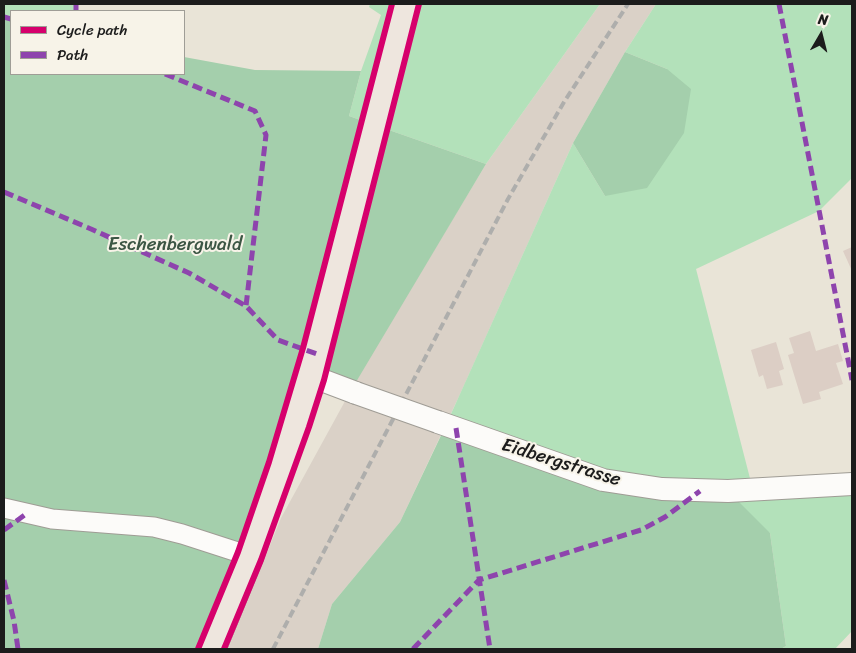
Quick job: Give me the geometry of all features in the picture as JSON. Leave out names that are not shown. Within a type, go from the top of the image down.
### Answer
[{"type":"main road","points":[[212,649],[250,556],[311,376],[405,4]]},
{"type":"street","name":"Eidbergstrasse","points":[[311,376],[603,480],[662,489],[728,491],[852,484]]},
{"type":"street","points":[[4,508],[52,519],[154,527],[250,556]]},
{"type":"shaded area","points":[[600,4],[656,4],[625,52],[573,143],[461,392],[400,522],[332,604],[318,649],[228,649],[281,518],[367,361],[486,164]]},
{"type":"green space","points":[[4,4],[76,4],[76,10],[10,10],[10,19],[4,17]]},
{"type":"green space","points":[[370,4],[600,4],[486,164],[349,116],[361,71],[381,15],[369,7]]},
{"type":"green space","points":[[656,4],[852,4],[852,178],[819,211],[696,269],[753,490],[852,484],[852,631],[835,649],[781,649],[786,646],[770,533],[662,489],[446,425],[573,143],[605,196],[667,69],[625,52]]},
{"type":"green space","name":"Eschenbergwald","points":[[4,17],[10,19],[10,75],[185,75],[185,57],[255,70],[361,71],[349,116],[486,164],[356,382],[298,364],[269,462],[238,552],[198,649],[4,649]]},
{"type":"green space","points":[[625,52],[667,69],[691,89],[684,133],[647,188],[605,196],[573,143]]},
{"type":"green space","points":[[446,425],[603,480],[728,491],[770,533],[786,646],[781,649],[318,649],[332,604],[400,522]]},
{"type":"building","points":[[852,247],[852,271],[843,251]]},
{"type":"building","points":[[810,331],[816,351],[838,344],[843,361],[836,363],[843,384],[819,392],[821,399],[803,404],[788,355],[794,353],[789,338]]},
{"type":"building","points":[[776,342],[784,369],[779,371],[783,385],[767,389],[763,375],[759,377],[751,350]]},
{"type":"railway","points":[[273,649],[508,199],[564,102],[628,4]]},
{"type":"marked path","points":[[76,4],[76,10]]},
{"type":"marked path","points":[[779,4],[852,380]]},
{"type":"marked path","points":[[4,17],[10,19]]},
{"type":"marked path","points":[[167,75],[255,111],[266,135],[246,306]]},
{"type":"marked path","points":[[4,192],[189,273],[246,306],[278,340],[317,354]]},
{"type":"marked path","points":[[456,428],[490,649]]},
{"type":"marked path","points":[[413,649],[479,580],[641,530],[665,517],[700,491]]},
{"type":"marked path","points":[[4,530],[26,514]]},
{"type":"marked path","points":[[4,580],[14,621],[18,649]]},
{"type":"cycle path","points":[[198,649],[238,552],[269,462],[303,348],[392,4]]},
{"type":"cycle path","points":[[224,649],[261,560],[324,380],[419,4]]}]
